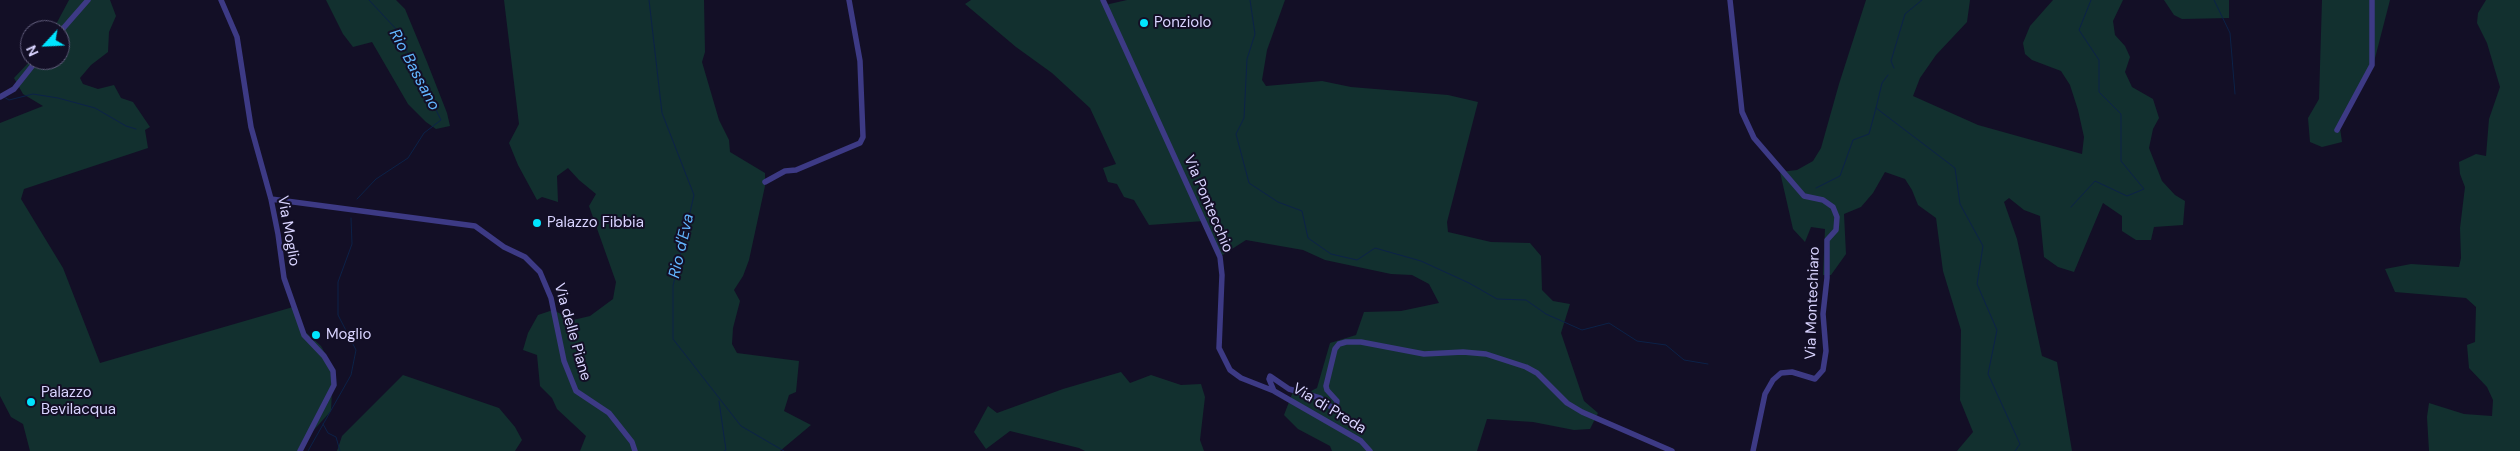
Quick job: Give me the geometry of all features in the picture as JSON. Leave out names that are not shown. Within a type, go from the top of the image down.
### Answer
[{"type":"street","points":[[70,21],[88,0]]},
{"type":"street","name":"Via Moglio","points":[[221,0],[237,37],[251,127],[271,199],[284,278],[304,335],[324,356],[333,371],[334,385],[300,451]]},
{"type":"street","points":[[766,182],[785,171],[796,170],[860,143],[863,137],[860,61],[849,0]]},
{"type":"street","name":"Via Pontecchio","points":[[1103,0],[1220,257],[1222,275],[1219,348],[1230,370],[1241,378],[1274,391]]},
{"type":"street","name":"Via Montechiaro","points":[[1730,0],[1742,112],[1754,138],[1804,196],[1823,200],[1833,206],[1837,218],[1836,230],[1828,240],[1827,278],[1823,314],[1826,351],[1823,370],[1815,378],[1792,372],[1781,373],[1773,380],[1765,394],[1753,451]]},
{"type":"street","points":[[2337,130],[2372,65],[2372,0]]},
{"type":"street","points":[[0,96],[14,88],[29,70]]},
{"type":"street","name":"Via delle Piane","points":[[271,199],[475,226],[504,247],[525,257],[540,272],[551,298],[564,361],[576,391],[609,413],[632,442],[635,451]]},
{"type":"street","points":[[1274,391],[1269,379],[1270,376],[1289,388],[1320,398],[1331,407],[1336,407],[1337,401],[1327,390],[1326,386],[1335,349],[1339,344],[1346,342],[1361,342],[1424,354],[1463,352],[1486,354],[1526,367],[1537,373],[1567,403],[1582,412],[1672,451]]},
{"type":"street","name":"Via di Preda","points":[[1274,391],[1361,441],[1370,451]]},
{"type":"green space","points":[[69,0],[110,0],[116,16],[109,32],[108,52],[91,65],[80,78],[83,84],[98,89],[114,85],[121,98],[133,102],[150,127],[145,130],[148,148],[24,189],[21,199],[63,268],[100,363],[293,307],[302,329],[321,346],[333,368],[331,411],[302,443],[300,451],[30,451],[23,424],[11,417],[0,396],[0,123],[43,106],[23,94],[14,78],[22,70],[70,70],[70,20],[58,20]]},
{"type":"green space","points":[[326,0],[396,0],[405,9],[447,113],[450,126],[436,129],[408,104],[372,42],[353,47],[343,34]]},
{"type":"green space","points":[[504,0],[704,0],[705,52],[702,62],[719,120],[729,140],[730,152],[765,173],[765,186],[749,260],[743,276],[734,290],[740,301],[733,328],[732,344],[737,353],[799,361],[796,392],[789,395],[784,411],[811,425],[780,451],[580,451],[586,436],[557,409],[552,398],[540,386],[537,355],[523,350],[528,333],[538,315],[553,310],[573,320],[590,316],[613,299],[616,282],[589,206],[596,194],[568,168],[557,176],[558,202],[542,197],[537,200],[518,165],[509,143],[519,124]]},
{"type":"green space","points":[[971,0],[1103,0],[1105,5],[1127,0],[1285,0],[1267,50],[1262,80],[1266,86],[1322,81],[1351,87],[1448,95],[1478,102],[1447,222],[1448,232],[1491,242],[1530,243],[1541,256],[1542,290],[1553,301],[1570,304],[1561,333],[1584,401],[1598,413],[1590,429],[1574,430],[1533,422],[1487,419],[1477,451],[1332,451],[1330,446],[1298,429],[1284,415],[1294,389],[1309,392],[1317,388],[1330,343],[1356,335],[1364,312],[1401,311],[1439,303],[1429,284],[1412,275],[1391,274],[1325,260],[1303,250],[1246,240],[1221,256],[1204,221],[1149,225],[1134,200],[1124,197],[1117,184],[1108,182],[1103,168],[1116,164],[1090,108],[1052,73],[1016,47],[965,4]]},
{"type":"green space","points":[[1866,0],[1970,0],[1967,22],[1936,55],[1920,78],[1913,96],[1978,125],[2082,154],[2084,137],[2070,85],[2061,71],[2032,60],[2025,54],[2023,43],[2030,26],[2053,0],[2123,0],[2113,21],[2115,35],[2125,46],[2130,57],[2125,72],[2132,87],[2153,99],[2159,118],[2153,129],[2149,148],[2162,181],[2175,195],[2185,201],[2183,225],[2154,227],[2151,240],[2136,240],[2122,231],[2122,216],[2103,203],[2074,272],[2058,267],[2044,257],[2040,216],[2024,210],[2009,198],[2004,202],[2017,239],[2042,356],[2057,362],[2072,451],[1957,451],[1973,432],[1960,400],[1961,330],[1943,271],[1936,218],[1918,205],[1905,179],[1885,172],[1873,193],[1861,207],[1844,214],[1846,254],[1831,275],[1823,275],[1825,229],[1811,227],[1805,242],[1793,229],[1780,172],[1797,170],[1813,161],[1821,148]]},
{"type":"green space","points":[[2164,0],[2229,0],[2229,18],[2182,19],[2174,15]]},
{"type":"green space","points":[[2322,0],[2390,0],[2374,62],[2340,128],[2342,142],[2322,147],[2310,142],[2308,118],[2319,99]]},
{"type":"green space","points":[[2486,0],[2520,0],[2520,451],[2429,451],[2427,417],[2429,403],[2464,414],[2492,416],[2493,400],[2487,387],[2469,368],[2467,345],[2475,342],[2476,307],[2466,298],[2395,292],[2385,269],[2411,264],[2459,267],[2461,258],[2460,228],[2465,187],[2460,174],[2459,162],[2476,154],[2486,156],[2489,119],[2500,87],[2487,43],[2477,23],[2478,13]]},
{"type":"green space","points":[[1121,372],[1130,383],[1151,375],[1181,385],[1201,384],[1205,397],[1200,440],[1204,451],[1085,451],[1010,431],[986,449],[974,432],[988,406],[997,413],[1063,389]]},
{"type":"green space","points":[[403,375],[499,408],[515,427],[522,440],[515,451],[337,451],[342,436]]},
{"type":"waterway","name":"Rio Bassano","points":[[357,199],[376,179],[408,158],[424,133],[441,120],[396,29],[369,0]]},
{"type":"waterway","name":"Rio d'Eva","points":[[649,0],[662,113],[694,195],[673,286],[673,339],[741,426],[784,451]]},
{"type":"waterway","points":[[1250,0],[1255,34],[1247,59],[1244,118],[1236,134],[1249,183],[1278,202],[1302,211],[1308,238],[1331,254],[1357,260],[1375,248],[1421,261],[1469,283],[1497,299],[1526,300],[1546,314],[1582,330],[1609,323],[1637,341],[1666,345],[1684,360],[1708,364]]},
{"type":"waterway","points":[[1894,68],[1891,61],[1905,14],[1922,0]]},
{"type":"waterway","points":[[2071,207],[2095,181],[2127,196],[2144,189],[2121,161],[2121,114],[2099,92],[2099,60],[2079,30],[2091,0]]},
{"type":"waterway","points":[[2214,0],[2230,33],[2235,94]]},
{"type":"waterway","points":[[1888,75],[1882,83],[1876,108],[1955,168],[1960,204],[1983,246],[1977,284],[1997,330],[1988,374],[2020,444],[2015,451]]},
{"type":"waterway","points":[[4,97],[9,100],[33,94],[58,98],[95,108],[126,126],[136,129]]},
{"type":"waterway","points":[[1816,188],[1840,176],[1853,140],[1869,134],[1876,108]]},
{"type":"waterway","name":"Rio Bassano","points":[[308,451],[351,375],[356,350],[338,315],[338,282],[352,244],[351,218]]},
{"type":"waterway","points":[[719,401],[726,450],[724,451]]},
{"type":"waterway","points":[[323,424],[328,433],[336,437],[340,451]]},
{"type":"place","name":"Ponziolo","points":[[1144,23]]},
{"type":"place","name":"Palazzo Fibbia","points":[[537,223]]},
{"type":"place","name":"Moglio","points":[[316,335]]},
{"type":"place","name":"Palazzo Bevilacqua","points":[[31,402]]}]
